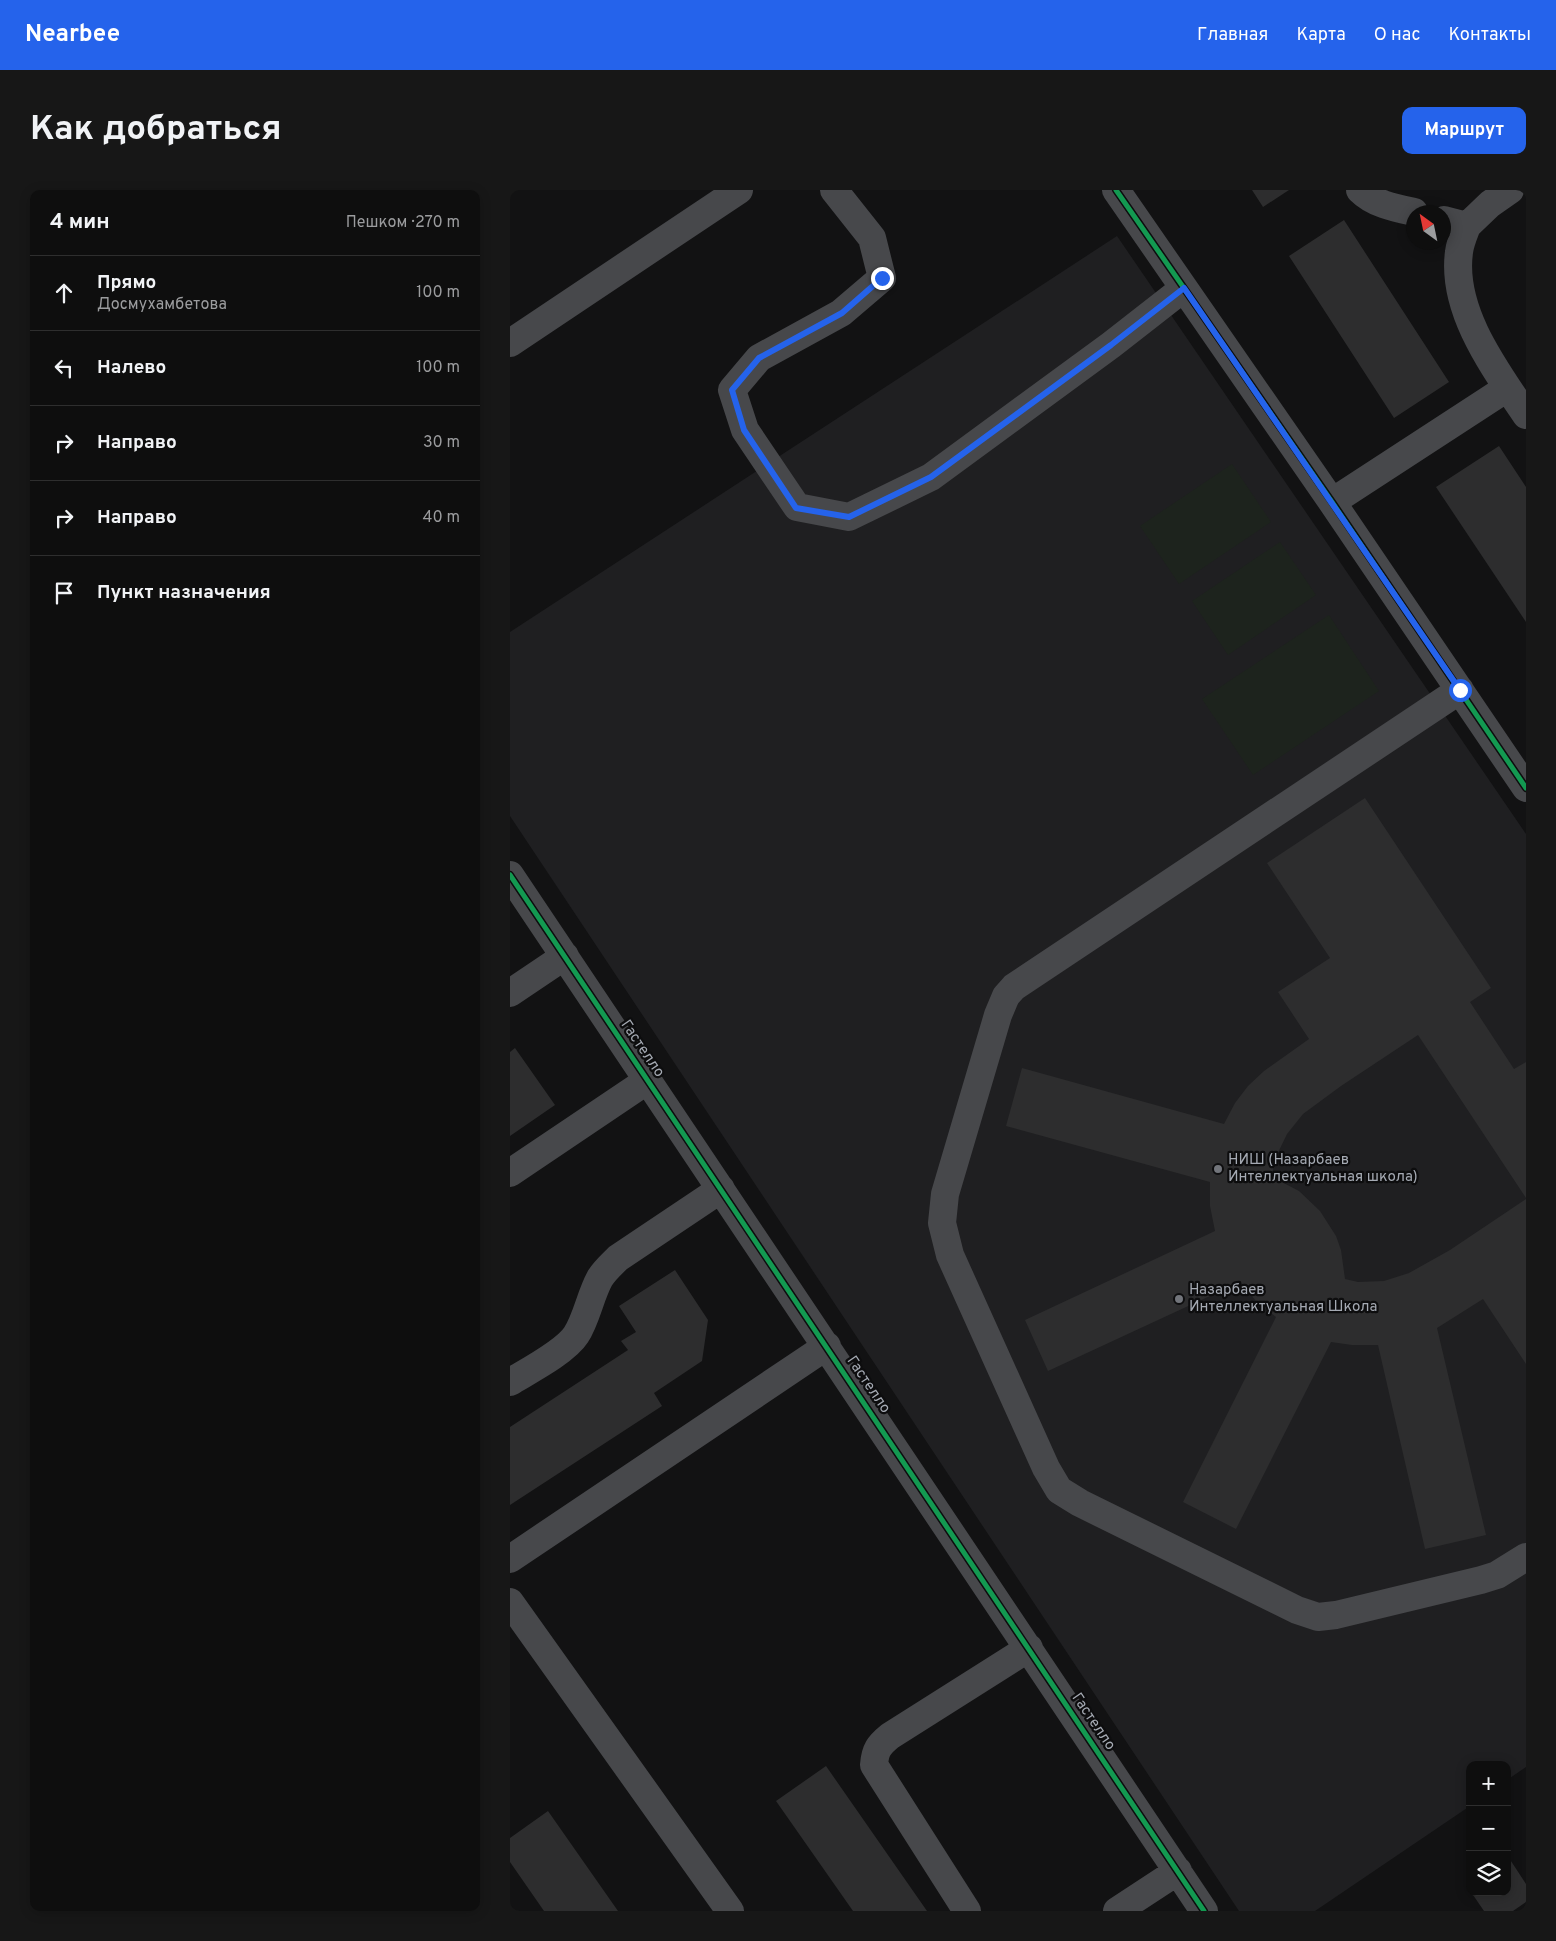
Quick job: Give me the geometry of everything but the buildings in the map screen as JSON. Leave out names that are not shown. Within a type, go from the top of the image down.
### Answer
[{"type":"street","points":[[510,344],[739,190]]},
{"type":"street","points":[[834,190],[872,238],[882,278],[842,313],[759,358],[732,390],[744,430],[796,508],[849,517],[931,477],[1111,345],[1184,288]]},
{"type":"street","points":[[1116,190],[1332,502],[1526,788]]},
{"type":"street","points":[[1360,190],[1365,195],[1388,206],[1406,210]]},
{"type":"street","points":[[1510,190],[1490,204],[1455,223],[1464,304],[1488,357],[1526,415]]},
{"type":"street","points":[[1332,502],[1507,388]]},
{"type":"street","points":[[1460,690],[1014,987],[1006,996],[998,1015],[944,1194],[942,1223],[950,1255],[1046,1468],[1059,1490],[1080,1503],[1297,1610],[1318,1617],[1336,1615],[1481,1580],[1498,1575],[1526,1557]]},
{"type":"street","name":"Гастелло","points":[[510,875],[1204,1911]]},
{"type":"street","points":[[510,993],[565,956]]},
{"type":"street","points":[[510,1173],[648,1080]]},
{"type":"street","points":[[510,1382],[559,1351],[575,1337],[583,1322],[600,1278],[613,1263],[722,1189]]},
{"type":"street","points":[[510,1558],[827,1346]]},
{"type":"street","points":[[510,1602],[730,1911]]},
{"type":"street","points":[[967,1911],[874,1765],[875,1753],[880,1744],[890,1736],[1029,1648]]},
{"type":"street","points":[[1117,1911],[1178,1870]]},
{"type":"shaded area","name":"Назарбаев Интеллектуальная Школа","points":[[1117,236],[1526,834],[1526,1767],[1511,1777],[1511,1761],[1466,1761],[1466,1809],[1315,1911],[1239,1911],[510,816],[510,632]]},
{"type":"shaded area","points":[[1232,464],[1271,522],[1179,584],[1140,526]]},
{"type":"shaded area","points":[[1280,542],[1316,595],[1228,655],[1192,601]]},
{"type":"shaded area","points":[[1329,615],[1379,691],[1253,775],[1202,699]]},
{"type":"cycle path","points":[[1116,190],[1332,502],[1526,788]]},
{"type":"cycle path","points":[[510,875],[1204,1911]]},
{"type":"place","name":"НИШ (Назарбаев Интеллектуальная школа)","points":[[1218,1169]]},
{"type":"place","name":"Назарбаев Интеллектуальная Школа","points":[[1179,1299]]},
{"type":"route","points":[[882,278],[842,313],[759,358],[732,390],[744,430],[796,508],[849,517],[931,477],[1111,345],[1184,288],[1460,690]]}]
